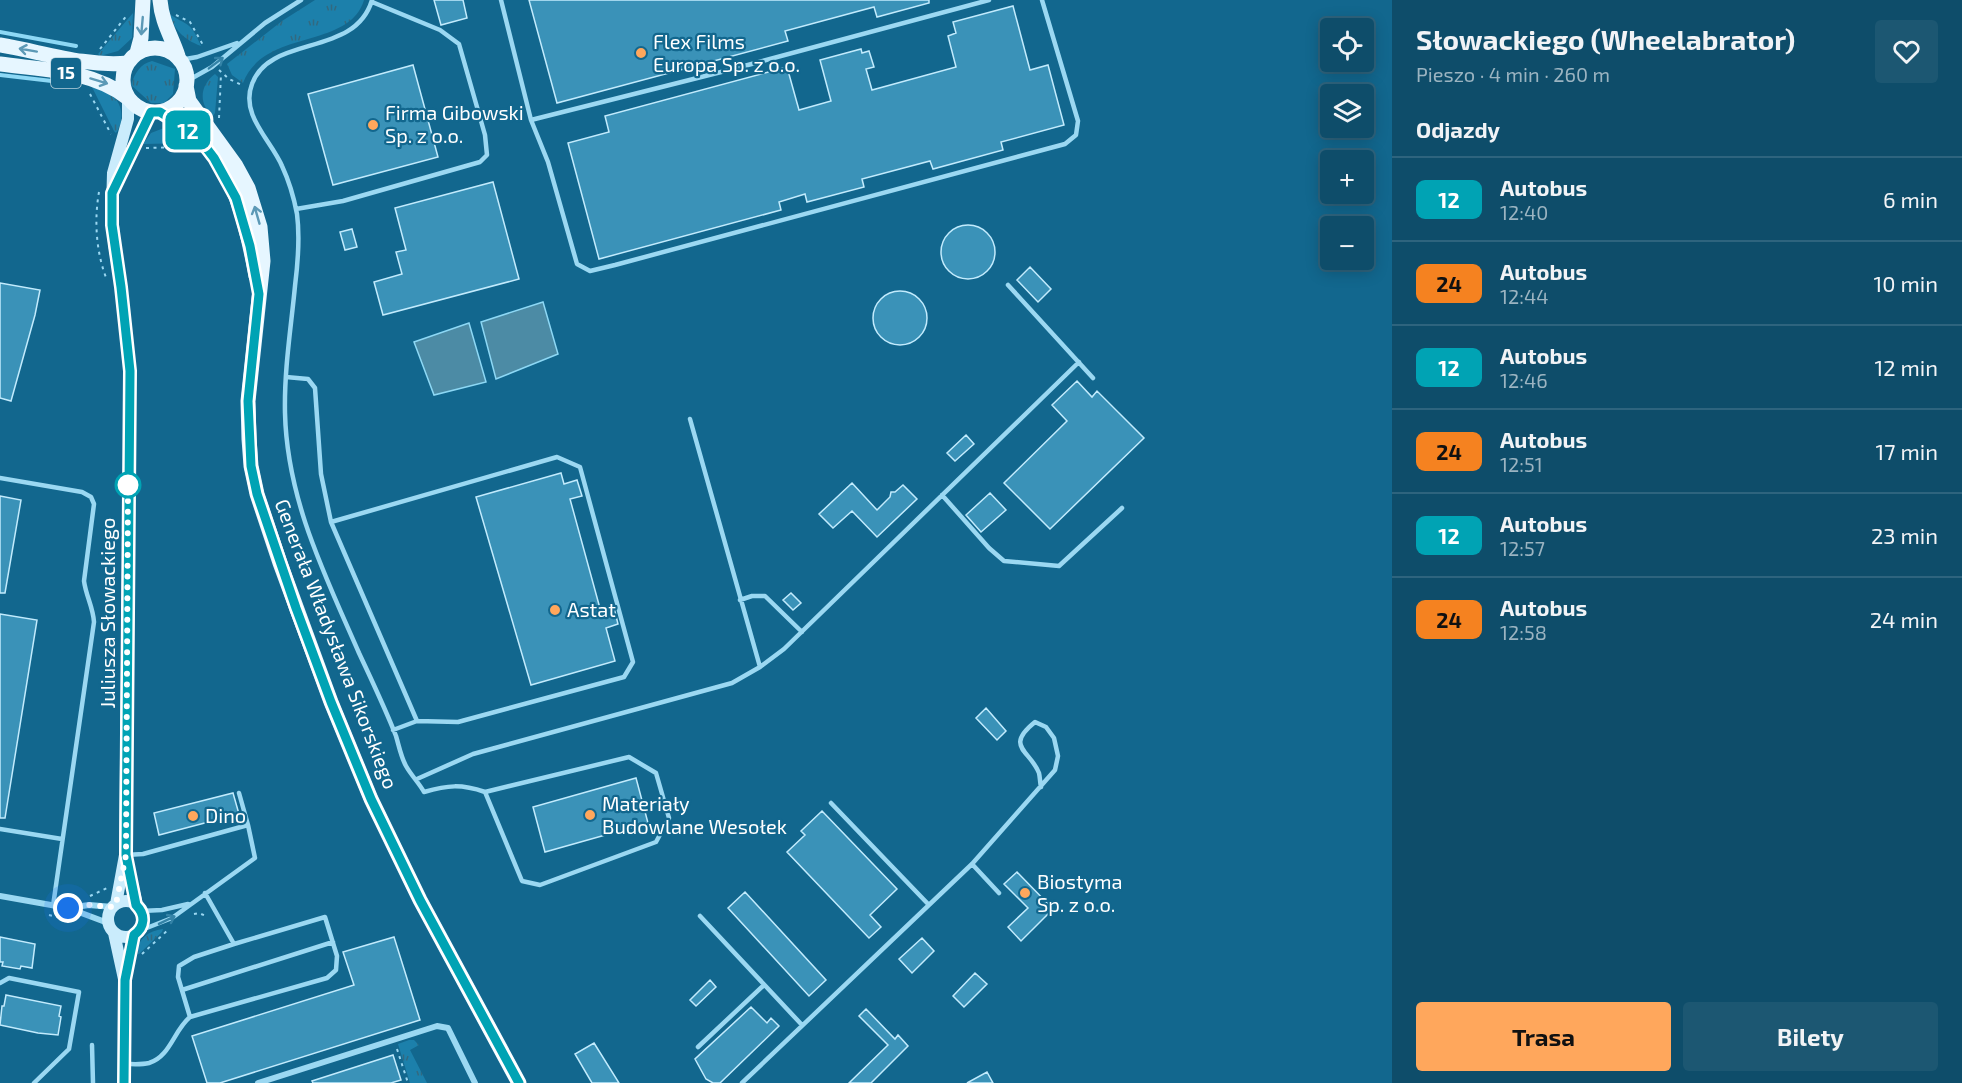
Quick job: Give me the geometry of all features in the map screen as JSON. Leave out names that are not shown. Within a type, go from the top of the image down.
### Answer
[{"type":"main road","points":[[160,0],[163,23],[179,58]]},
{"type":"main road","points":[[128,98],[122,81],[141,38],[137,4]]},
{"type":"main road","name":"15","points":[[0,45],[93,63],[112,64],[133,58],[151,48],[158,48],[179,58],[185,70],[186,84]]},
{"type":"main road","name":"15","points":[[0,64],[78,75],[110,85],[136,107],[156,112]]},
{"type":"main road","points":[[156,112],[177,103],[186,84]]},
{"type":"main road","name":"Generała Władysława Sikorskiego","points":[[186,84],[189,101],[236,166],[248,188],[261,227],[263,261],[248,420],[251,466],[265,517],[299,618],[371,799],[420,900],[519,1083]]},
{"type":"main road","name":"Generała Władysława Sikorskiego","points":[[156,112],[186,129],[201,141],[228,181],[243,217],[259,294]]},
{"type":"street","name":"Juliusza Słowackiego","points":[[115,905],[126,855],[130,371],[112,225],[112,193],[113,172],[128,119],[128,98]]},
{"type":"street","name":"Juliusza Słowackiego","points":[[112,193],[156,112]]},
{"type":"street","name":"Juliusza Słowackiego","points":[[126,855],[139,908]]},
{"type":"street","points":[[0,896],[68,908],[129,902],[139,908],[144,921],[137,933],[125,980],[124,1083]]},
{"type":"street","points":[[115,905],[110,911],[111,928],[125,980]]},
{"type":"street","points":[[68,908],[111,928],[123,937],[137,933]]},
{"type":"street","points":[[258,1083],[279,1080],[438,1026],[448,1028],[475,1083]]},
{"type":"lane","points":[[186,84],[212,67],[265,23],[301,0]]},
{"type":"lane","points":[[501,0],[531,120],[548,162],[577,264],[590,271],[1065,144],[1076,135],[1078,121],[1042,0]]},
{"type":"lane","points":[[531,120],[733,69],[989,0]]},
{"type":"lane","points":[[296,209],[342,201],[469,166],[480,162],[487,155],[485,135],[459,44],[440,30],[372,1],[365,17],[353,29],[272,61],[256,75],[249,96],[253,115],[282,165],[296,209],[297,270],[286,378],[287,441],[300,512],[393,730],[406,767],[417,779],[424,792],[440,787],[466,786],[485,792],[629,757],[656,773],[669,818],[656,842],[540,885],[522,881],[485,792]]},
{"type":"lane","points":[[179,58],[197,57],[242,41]]},
{"type":"lane","points":[[1008,285],[1093,378]]},
{"type":"lane","points":[[417,779],[473,754],[732,683],[760,667],[802,632],[1079,362]]},
{"type":"lane","points":[[286,378],[308,379],[315,388],[321,474],[331,522],[417,721]]},
{"type":"lane","points":[[690,419],[760,667]]},
{"type":"lane","points":[[331,522],[557,457],[580,467],[633,662],[624,676],[458,722],[417,721],[393,730]]},
{"type":"lane","points":[[0,478],[82,492],[91,497],[94,504],[84,581],[93,609],[94,622],[53,906]]},
{"type":"lane","points":[[942,495],[989,548],[1005,561],[1059,566],[1122,508]]},
{"type":"lane","points":[[740,600],[752,596],[765,596],[802,632]]},
{"type":"lane","points":[[742,1083],[972,864],[1041,787],[1055,770],[1058,756],[1054,738],[1046,727],[1035,722],[1026,729],[1021,737],[1021,747],[1039,773],[1041,787]]},
{"type":"lane","points":[[137,933],[172,918],[255,858],[239,793]]},
{"type":"lane","points":[[831,803],[929,905]]},
{"type":"lane","points":[[126,855],[143,854],[248,825]]},
{"type":"lane","points":[[0,829],[62,839]]},
{"type":"lane","points":[[972,864],[999,893]]},
{"type":"lane","points":[[205,893],[234,944]]},
{"type":"lane","points":[[139,908],[162,910],[191,903]]},
{"type":"lane","points":[[124,1064],[143,1064],[158,1058],[170,1045],[183,1023],[190,1017],[327,978],[336,970],[337,956],[325,916],[181,963],[178,972],[190,1017]]},
{"type":"lane","points":[[700,916],[802,1025]]},
{"type":"lane","points":[[182,990],[333,942]]},
{"type":"lane","points":[[0,982],[9,978],[79,992],[69,1049],[34,1083]]},
{"type":"lane","points":[[698,1047],[764,985]]},
{"type":"lane","points":[[92,1045],[93,1083]]},
{"type":"path","points":[[94,56],[137,4]]},
{"type":"path","points":[[176,15],[190,22],[205,47]]},
{"type":"path","points":[[218,70],[238,84],[251,88]]},
{"type":"path","points":[[219,118],[221,74]]},
{"type":"path","points":[[87,88],[113,139]]},
{"type":"path","points":[[141,150],[191,144]]},
{"type":"path","points":[[101,184],[97,229],[103,271],[109,285]]},
{"type":"path","points":[[89,896],[111,885]]},
{"type":"path","points":[[187,918],[199,913],[208,917],[216,912]]},
{"type":"path","points":[[137,957],[172,926]]},
{"type":"path","points":[[394,1040],[408,1083]]},
{"type":"green space","points":[[315,0],[364,0],[355,16],[342,26],[269,54],[254,66],[243,83],[232,75],[227,64],[282,21]]},
{"type":"green space","points":[[133,13],[132,38],[118,51],[100,56],[98,54]]},
{"type":"green space","points":[[168,13],[191,28],[201,46],[181,34]]},
{"type":"green space","points":[[152,61],[175,69],[173,94],[164,103],[151,103],[131,85],[138,70],[144,64]]},
{"type":"green space","points":[[215,74],[218,77],[213,116],[205,106],[203,95],[206,84]]},
{"type":"green space","points":[[92,87],[110,94],[118,102],[121,123],[116,133],[114,131]]},
{"type":"green space","points":[[164,128],[173,130],[189,141],[187,143],[143,144],[151,133]]},
{"type":"green space","points":[[163,929],[139,954],[136,953],[139,943],[145,936]]},
{"type":"green space","points":[[414,1040],[419,1045],[410,1050],[427,1083],[410,1083],[398,1044]]},
{"type":"shaded area","points":[[543,302],[558,354],[496,379],[481,322]]},
{"type":"shaded area","points":[[469,323],[486,382],[434,395],[414,342]]},
{"type":"building","points":[[434,0],[463,0],[467,18],[441,25]]},
{"type":"building","name":"Flex Films Europa Sp. z o.o.","points":[[529,0],[929,0],[929,3],[877,17],[874,7],[785,31],[788,41],[557,103]]},
{"type":"building","points":[[1013,6],[1030,70],[1048,65],[1064,125],[1001,142],[1003,150],[933,169],[930,161],[862,179],[864,187],[807,202],[805,194],[779,202],[781,210],[599,259],[568,143],[609,132],[605,116],[787,67],[799,110],[831,101],[820,60],[861,49],[862,53],[869,51],[874,67],[866,69],[872,90],[956,67],[948,36],[956,33],[953,22]]},
{"type":"building","name":"Firma Gibowski Sp. z o.o.","points":[[413,65],[438,157],[333,185],[308,94]]},
{"type":"building","points":[[493,182],[519,279],[383,315],[374,282],[402,274],[396,252],[406,250],[395,208]]},
{"type":"building","points":[[968,225],[978,227],[987,233],[993,242],[995,252],[993,262],[987,271],[978,277],[968,279],[958,277],[949,271],[943,262],[941,252],[943,242],[949,233],[958,227]]},
{"type":"building","points":[[352,229],[357,247],[345,250],[340,232]]},
{"type":"building","points":[[1030,267],[1051,289],[1038,302],[1017,280]]},
{"type":"building","points":[[0,283],[40,290],[11,401],[0,398]]},
{"type":"building","points":[[900,291],[910,293],[919,299],[925,308],[927,318],[925,328],[919,337],[910,343],[900,345],[890,343],[881,337],[875,328],[873,318],[875,308],[881,299],[890,293]]},
{"type":"building","points":[[1077,381],[1092,397],[1097,391],[1144,438],[1050,529],[1004,483],[1067,421],[1052,405]]},
{"type":"building","points":[[966,435],[974,444],[955,461],[947,453]]},
{"type":"building","points":[[561,473],[564,484],[577,480],[582,496],[570,499],[601,612],[614,608],[618,624],[606,628],[615,661],[531,685],[476,497]]},
{"type":"building","points":[[852,483],[877,510],[890,497],[891,492],[895,492],[903,485],[917,499],[877,537],[852,511],[833,528],[819,514]]},
{"type":"building","points":[[990,493],[1006,510],[981,532],[966,515]]},
{"type":"building","points":[[0,496],[21,500],[5,593],[0,593]]},
{"type":"building","points":[[791,593],[801,603],[793,610],[783,600]]},
{"type":"building","points":[[0,614],[37,620],[5,818],[0,818]]},
{"type":"building","points":[[986,708],[1006,731],[997,740],[976,718]]},
{"type":"building","name":"Materiały Budowlane Wesołek","points":[[636,778],[648,823],[545,852],[533,807]]},
{"type":"building","name":"Dino","points":[[233,793],[239,814],[159,835],[154,813]]},
{"type":"building","points":[[822,811],[897,889],[870,915],[881,927],[869,938],[787,852],[805,835],[801,831]]},
{"type":"building","points":[[1017,872],[1053,909],[1021,941],[1008,927],[1028,908],[1004,884]]},
{"type":"building","points":[[745,892],[826,980],[809,996],[728,908]]},
{"type":"building","points":[[0,937],[35,944],[32,968],[2,966]]},
{"type":"building","points":[[394,937],[420,1020],[220,1083],[207,1083],[192,1036],[354,985],[343,952]]},
{"type":"building","points":[[922,938],[934,951],[912,973],[899,959]]},
{"type":"building","points":[[975,973],[987,984],[964,1007],[953,996]]},
{"type":"building","points":[[710,980],[716,987],[696,1006],[690,1000]]},
{"type":"building","points":[[6,995],[61,1006],[58,1035],[0,1025]]},
{"type":"building","points":[[751,1007],[767,1023],[771,1018],[779,1026],[720,1083],[713,1083],[706,1079],[695,1059]]},
{"type":"building","points":[[866,1009],[895,1039],[898,1035],[908,1046],[871,1083],[849,1083],[888,1045],[859,1016]]},
{"type":"building","points":[[594,1043],[619,1083],[592,1083],[575,1054]]},
{"type":"building","points":[[393,1055],[401,1080],[391,1083],[313,1083],[312,1081]]},
{"type":"building","points":[[987,1072],[993,1083],[967,1083]]},
{"type":"waterway","points":[[0,32],[76,46]]},
{"type":"waterway","points":[[0,75],[69,83]]},
{"type":"bus line","name":"12","points":[[124,1083],[125,980],[134,935],[144,921],[136,905],[126,855],[130,371],[112,225],[112,193],[151,112],[160,112],[201,141],[228,181],[243,217],[259,294],[248,401],[251,466],[257,494],[296,608],[371,799],[420,900],[519,1083]]},
{"type":"place","name":"Flex Films Europa Sp. z o.o.","points":[[641,53]]},
{"type":"place","name":"Firma Gibowski Sp. z o.o.","points":[[373,125]]},
{"type":"place","name":"Astat","points":[[555,610]]},
{"type":"place","name":"Materiały Budowlane Wesołek","points":[[590,815]]},
{"type":"place","name":"Dino","points":[[193,816]]},
{"type":"place","name":"Biostyma Sp. z o.o.","points":[[1025,893]]},
{"type":"route","points":[[68,908],[89,905],[113,907],[116,904],[126,855],[128,485]]}]
